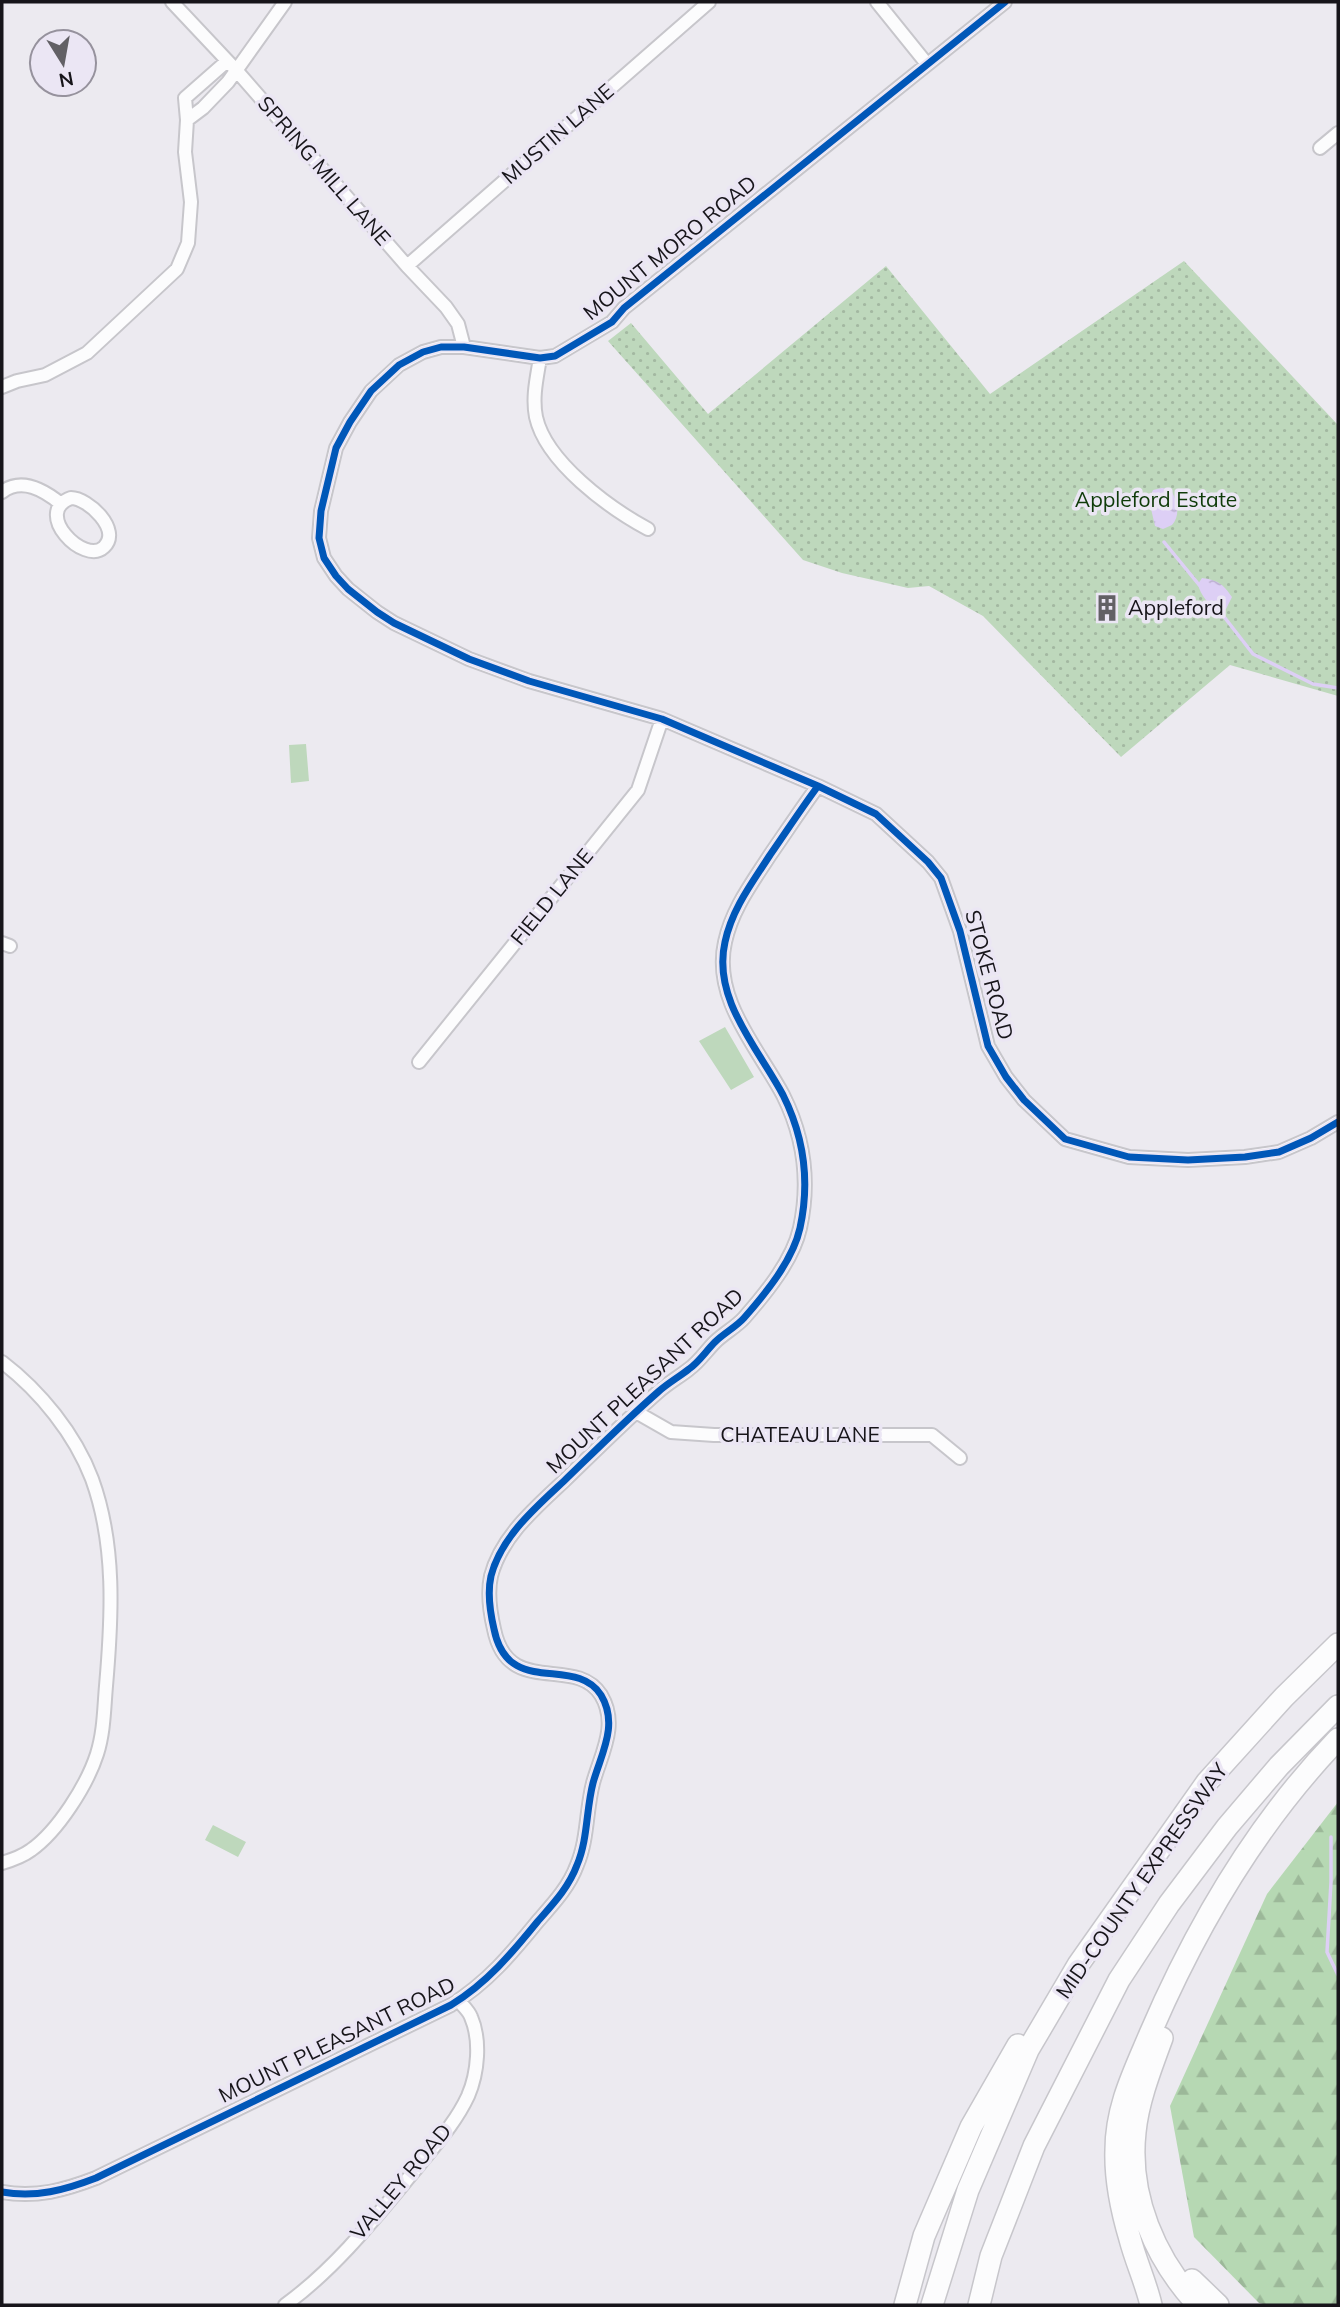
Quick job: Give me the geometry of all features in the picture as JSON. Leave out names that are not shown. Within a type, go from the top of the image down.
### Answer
[{"type":"highway","name":"MID-COUNTY EXPRESSWAY","points":[[932,2305],[968,2189],[1028,2050],[1077,1965],[1207,1782],[1284,1697],[1338,1644]]},
{"type":"highway","name":"MID-COUNTY EXPRESSWAY","points":[[979,2305],[991,2256],[1034,2146],[1119,1980],[1168,1904],[1227,1827],[1279,1766],[1338,1706]]},
{"type":"highway","points":[[1151,2305],[1130,2239],[1121,2199],[1116,2150],[1123,2097],[1164,2002],[1205,1921],[1254,1843],[1307,1773],[1338,1739]]},
{"type":"highway","points":[[1198,2305],[1177,2283],[1146,2221],[1138,2194],[1134,2163],[1135,2131],[1145,2090],[1167,2025],[1233,1894],[1302,1789],[1307,1773]]},
{"type":"highway","points":[[905,2305],[924,2236],[971,2127],[1014,2051],[1077,1965]]},
{"type":"highway","points":[[1145,2090],[1141,2132],[1143,2168],[1157,2224],[1184,2271],[1218,2305]]},
{"type":"street","name":"SPRING MILL LANE","points":[[173,2],[446,307],[458,324],[464,347]]},
{"type":"street","points":[[187,120],[211,101],[231,66],[285,2]]},
{"type":"street","name":"MUSTIN LANE","points":[[407,266],[709,2]]},
{"type":"street","points":[[877,2],[927,64]]},
{"type":"street","name":"MOUNT MORO ROAD","points":[[818,786],[662,719],[529,681],[469,659],[377,612],[348,589],[324,558],[319,538],[321,511],[336,448],[372,391],[399,365],[423,352],[441,347],[464,347],[540,358],[555,356],[612,322],[624,308],[1005,2]]},
{"type":"street","points":[[2,387],[45,375],[87,353],[177,269],[188,243],[191,202],[185,152],[185,98],[231,66]]},
{"type":"street","points":[[1320,148],[1338,133]]},
{"type":"street","points":[[540,358],[535,391],[536,414],[547,445],[558,459],[603,500],[622,515],[648,529]]},
{"type":"street","points":[[2,492],[8,487],[28,485],[39,488],[61,503]]},
{"type":"street","points":[[71,498],[83,500],[105,522],[110,538],[103,548],[86,551],[59,526],[56,514],[61,503],[71,498]]},
{"type":"street","name":"FIELD LANE","points":[[419,1062],[638,790],[662,719]]},
{"type":"street","name":"STOKE ROAD","points":[[818,786],[876,814],[928,862],[941,878],[960,931],[988,1046],[1006,1077],[1024,1100],[1065,1139],[1129,1157],[1188,1160],[1245,1157],[1279,1152],[1338,1122]]},
{"type":"street","name":"MOUNT PLEASANT ROAD","points":[[2,2192],[38,2194],[69,2188],[96,2178],[458,2000],[489,1978],[508,1958],[562,1893],[576,1869],[593,1784],[609,1728],[607,1711],[600,1694],[590,1684],[569,1676],[521,1668],[509,1662],[503,1655],[496,1643],[491,1615],[489,1595],[492,1576],[501,1550],[529,1514],[661,1389],[692,1367],[717,1340],[743,1320],[789,1258],[800,1231],[806,1192],[805,1166],[799,1136],[784,1097],[737,1018],[723,972],[723,952],[731,920],[742,898],[818,786]]},
{"type":"street","points":[[2,1362],[38,1395],[80,1454],[99,1503],[112,1580],[107,1679],[102,1732],[96,1756],[69,1808],[52,1831],[31,1850],[2,1863]]},
{"type":"street","name":"CHATEAU LANE","points":[[636,1412],[671,1432],[715,1435],[932,1435],[960,1458]]},
{"type":"street","name":"VALLEY ROAD","points":[[285,2305],[325,2270],[377,2216],[452,2123],[468,2095],[476,2070],[476,2036],[471,2015],[458,2000]]},
{"type":"green space","name":"Appleford Estate","points":[[1184,261],[1338,425],[1338,696],[1230,665],[1121,757],[983,616],[929,586],[908,588],[842,573],[803,560],[608,341],[631,323],[708,414],[886,266],[990,394]]},
{"type":"green space","points":[[306,744],[309,781],[291,783],[289,745]]},
{"type":"green space","points":[[725,1027],[754,1077],[731,1090],[699,1041]]},
{"type":"green space","points":[[1338,1802],[1338,2305],[1267,2305],[1259,2303],[1194,2237],[1170,2106],[1267,1894]]},
{"type":"green space","points":[[213,1825],[246,1842],[238,1857],[205,1840]]},
{"type":"water","points":[[1153,490],[1171,490],[1177,508],[1175,521],[1163,529],[1155,526],[1149,500]]},
{"type":"water","points":[[1202,578],[1216,581],[1229,593],[1232,597],[1226,609],[1221,611],[1206,600],[1198,584]]},
{"type":"waterway","points":[[1164,542],[1200,586]]},
{"type":"waterway","points":[[1218,609],[1253,654],[1313,684],[1338,688]]},
{"type":"waterway","points":[[1331,1837],[1327,1952],[1338,1975]]},
{"type":"cycle path","points":[[1005,2],[624,308],[612,322],[555,356],[540,358],[464,347],[441,347],[423,352],[399,365],[371,391],[336,448],[321,511],[319,538],[324,558],[348,589],[377,612],[469,659],[529,681],[662,719],[876,814],[928,862],[941,878],[960,931],[988,1046],[1006,1077],[1024,1100],[1065,1139],[1129,1157],[1188,1160],[1245,1157],[1279,1152],[1338,1122]]},
{"type":"cycle path","points":[[2,2192],[50,2192],[96,2178],[451,2005],[498,1967],[570,1881],[581,1855],[593,1783],[607,1739],[606,1706],[601,1695],[590,1683],[575,1677],[527,1670],[513,1663],[502,1650],[494,1629],[490,1610],[491,1576],[503,1548],[531,1513],[646,1403],[693,1366],[715,1342],[744,1318],[778,1276],[796,1240],[805,1194],[803,1160],[796,1127],[783,1095],[750,1041],[731,1003],[723,963],[728,930],[738,907],[818,786]]},
{"type":"place","name":"Appleford","points":[[1107,608]]}]
